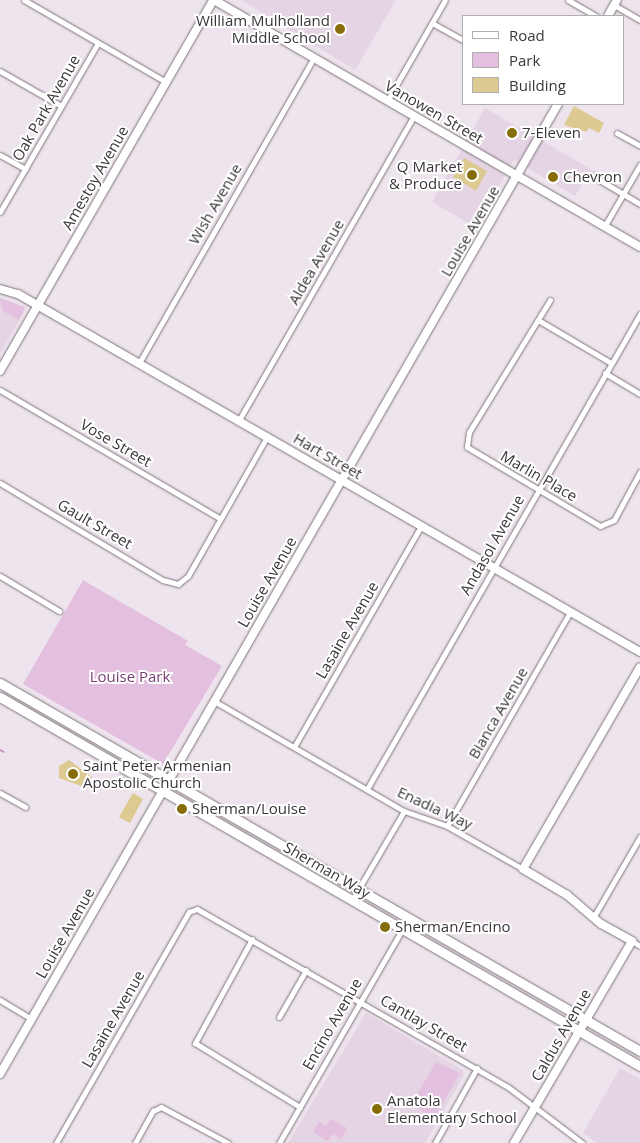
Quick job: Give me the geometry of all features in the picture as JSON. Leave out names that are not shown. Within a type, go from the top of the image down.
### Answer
[{"type":"main road","name":"Sherman Way","points":[[0,683],[640,1051]]},
{"type":"main road","name":"Sherman Way","points":[[0,697],[640,1066]]},
{"type":"street","points":[[24,0],[166,82]]},
{"type":"street","name":"Vanowen Street","points":[[213,0],[640,247]]},
{"type":"street","name":"Amestoy Avenue","points":[[0,371],[213,0]]},
{"type":"street","points":[[387,101],[445,0]]},
{"type":"street","points":[[568,0],[594,15]]},
{"type":"street","points":[[609,15],[616,3],[640,20]]},
{"type":"street","points":[[432,23],[462,40]]},
{"type":"street","name":"Oak Park Avenue","points":[[0,212],[98,43]]},
{"type":"street","name":"Wish Avenue","points":[[139,362],[314,58]]},
{"type":"street","points":[[0,71],[61,106]]},
{"type":"street","name":"Louise Avenue","points":[[0,1074],[557,105]]},
{"type":"street","name":"Aldea Avenue","points":[[239,420],[414,116]]},
{"type":"street","points":[[616,133],[640,146]]},
{"type":"street","points":[[0,155],[25,170]]},
{"type":"street","points":[[604,226],[640,165]]},
{"type":"street","points":[[591,175],[640,204]]},
{"type":"street","name":"Hart Street","points":[[0,289],[38,305],[139,362],[640,652]]},
{"type":"street","points":[[550,300],[538,320],[611,363]]},
{"type":"street","name":"Andasol Avenue","points":[[367,789],[640,314]]},
{"type":"street","name":"Marlin Place","points":[[538,320],[465,442],[474,455],[604,526],[614,520],[640,472]]},
{"type":"street","points":[[606,374],[640,394]]},
{"type":"street","name":"Vose Street","points":[[0,390],[219,518]]},
{"type":"street","points":[[219,518],[267,437]]},
{"type":"street","name":"Gault Street","points":[[0,483],[164,580],[178,584],[188,576],[219,518]]},
{"type":"street","name":"Lasaine Avenue","points":[[294,747],[421,526]]},
{"type":"street","points":[[0,576],[59,611]]},
{"type":"street","name":"Bianca Avenue","points":[[447,826],[570,612]]},
{"type":"street","points":[[523,869],[640,667]]},
{"type":"street","name":"Enadia Way","points":[[214,702],[404,810],[447,826],[523,869],[567,895],[593,918],[640,946]]},
{"type":"street","points":[[0,793],[25,808]]},
{"type":"street","points":[[352,900],[404,810]]},
{"type":"street","points":[[593,918],[640,836]]},
{"type":"street","name":"Lasaine Avenue","points":[[56,1143],[194,909]]},
{"type":"street","name":"Cantlay Street","points":[[194,909],[203,910],[478,1068],[535,1107],[582,1143]]},
{"type":"street","name":"Encino Avenue","points":[[279,1143],[408,918]]},
{"type":"street","points":[[252,939],[195,1043],[300,1107]]},
{"type":"street","name":"Caldus Avenue","points":[[514,1143],[632,942]]},
{"type":"street","points":[[279,1017],[306,970]]},
{"type":"street","points":[[0,1000],[32,1018]]},
{"type":"street","points":[[435,1143],[478,1068]]},
{"type":"street","points":[[135,1143],[153,1111],[161,1106],[228,1143]]},
{"type":"shaded area","points":[[241,0],[396,0],[355,70]]},
{"type":"shaded area","points":[[485,108],[591,169],[575,196],[514,160],[475,227],[432,202]]},
{"type":"shaded area","points":[[0,298],[26,309],[0,354]]},
{"type":"shaded area","name":"Anatola Elementary School","points":[[366,1013],[463,1070],[464,1075],[425,1143],[288,1143]]},
{"type":"shaded area","points":[[620,1068],[640,1079],[640,1143],[597,1143],[583,1133]]},
{"type":"green space","points":[[0,298],[25,307],[19,320],[3,311]]},
{"type":"green space","name":"Louise Park","points":[[83,580],[188,641],[185,645],[222,666],[163,764],[23,684]]},
{"type":"green space","points":[[436,1062],[460,1073],[434,1118],[411,1105]]},
{"type":"green space","points":[[331,1119],[347,1128],[341,1139],[333,1134],[328,1141],[313,1132],[319,1122],[326,1126]]},
{"type":"building","points":[[574,106],[604,123],[599,133],[589,128],[586,132],[564,125]]},
{"type":"building","name":"Q Market & Produce","points":[[464,158],[487,171],[476,191],[453,177]]},
{"type":"building","name":"Saint Peter Armenian Apostolic Church","points":[[69,760],[92,777],[87,788],[59,778],[59,766]]},
{"type":"building","points":[[133,793],[143,799],[130,823],[119,817]]},
{"type":"waterway","points":[[0,750],[4,752]]},
{"type":"place","name":"William Mulholland Middle School","points":[[340,29]]},
{"type":"place","name":"7-Eleven","points":[[512,133]]},
{"type":"place","name":"Q Market & Produce","points":[[472,175]]},
{"type":"place","name":"Chevron","points":[[553,177]]},
{"type":"place","name":"Saint Peter Armenian Apostolic Church","points":[[73,774]]},
{"type":"place","name":"Sherman/Louise","points":[[182,809]]},
{"type":"place","name":"Sherman/Encino","points":[[385,927]]},
{"type":"place","name":"Anatola Elementary School","points":[[377,1109]]}]
